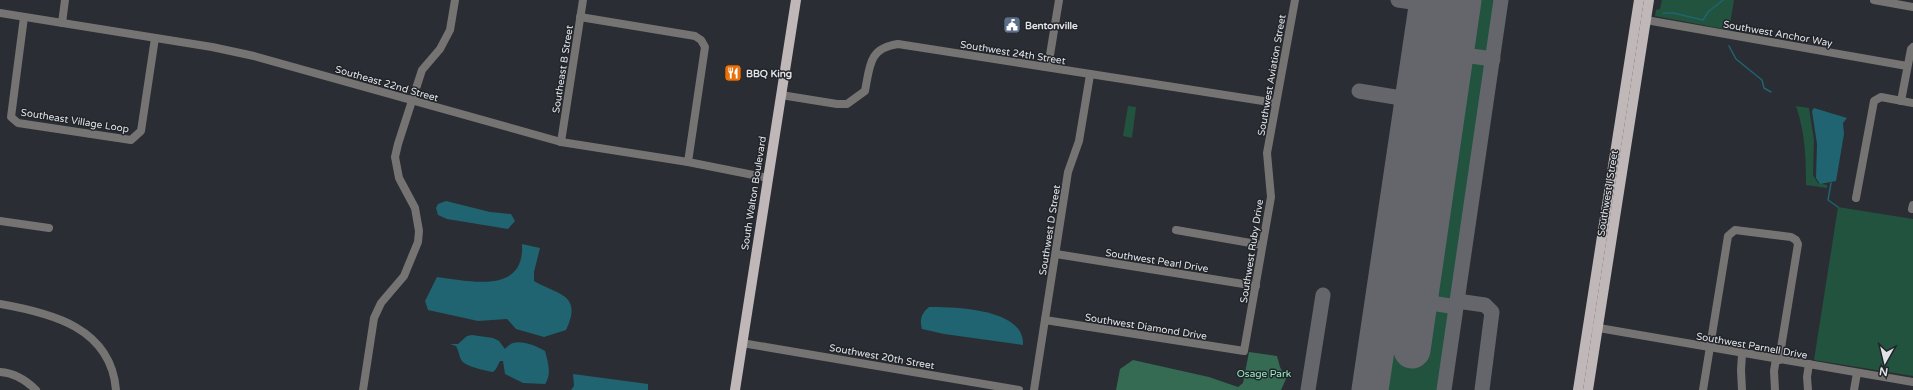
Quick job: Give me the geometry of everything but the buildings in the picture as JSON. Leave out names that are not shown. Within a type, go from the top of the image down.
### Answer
[{"type":"main road","name":"South Walton Boulevard","points":[[735,390],[796,0]]},
{"type":"main road","name":"Southwest I Street","points":[[1588,390],[1593,327],[1639,0]]},
{"type":"main road","name":"Southwest I Street","points":[[1578,390],[1593,327],[1650,0]]},
{"type":"street","points":[[62,23],[65,0]]},
{"type":"street","points":[[363,390],[374,318],[381,303],[404,276],[418,242],[419,231],[415,208],[399,178],[396,157],[411,100],[422,70],[440,49],[450,30],[455,0]]},
{"type":"street","name":"Southeast B Street","points":[[560,142],[583,0]]},
{"type":"street","points":[[1048,67],[1059,0]]},
{"type":"street","name":"Southwest Aviation Street","points":[[1267,153],[1295,0]]},
{"type":"street","points":[[1874,0],[1913,7]]},
{"type":"street","name":"Southeast 22nd Street","points":[[0,13],[155,38],[254,56],[560,142],[688,162],[768,178]]},
{"type":"street","name":"Southeast Village Loop","points":[[24,17],[11,118],[18,123],[131,140],[141,131],[155,38]]},
{"type":"street","points":[[580,17],[695,36],[701,40],[705,47],[688,162]]},
{"type":"street","name":"Southwest Anchor Way","points":[[1646,20],[1907,66]]},
{"type":"street","name":"Southwest 24th Street","points":[[781,95],[837,104],[847,104],[865,91],[870,63],[877,51],[887,45],[898,44],[1276,103]]},
{"type":"street","points":[[1901,101],[1907,66],[1913,47]]},
{"type":"street","name":"Southwest D Street","points":[[1034,390],[1068,172],[1079,141],[1090,75]]},
{"type":"street","points":[[1856,198],[1873,104],[1877,98],[1913,102]]},
{"type":"street","name":"Southwest Ruby Drive","points":[[1244,351],[1271,197],[1267,153]]},
{"type":"street","points":[[0,221],[49,228]]},
{"type":"street","points":[[1703,390],[1728,236],[1731,232],[1739,229],[1791,237],[1796,240],[1798,244],[1778,359],[1774,371],[1776,390]]},
{"type":"street","points":[[1176,230],[1262,245]]},
{"type":"street","name":"Southwest Pearl Drive","points":[[1056,254],[1256,286]]},
{"type":"street","points":[[0,304],[74,324],[97,344],[108,358],[115,378],[116,390]]},
{"type":"street","name":"Southwest Diamond Drive","points":[[1045,320],[1244,351]]},
{"type":"street","name":"Southwest Parnell Drive","points":[[1593,327],[1742,354],[1913,382]]},
{"type":"street","name":"Southwest 20th Street","points":[[742,344],[1019,390]]},
{"type":"street","points":[[1742,354],[1742,390]]},
{"type":"street","points":[[1808,390],[1807,377],[1809,364]]},
{"type":"street","points":[[0,372],[16,376],[28,382],[36,390]]},
{"type":"street","points":[[1854,390],[1857,373]]},
{"type":"green space","points":[[1436,0],[1497,0],[1439,390],[1379,390]]},
{"type":"green space","points":[[1662,0],[1734,0],[1729,30],[1655,16],[1656,10],[1660,9]]},
{"type":"green space","points":[[1128,106],[1136,107],[1132,138],[1123,136]]},
{"type":"green space","points":[[1796,106],[1809,108],[1814,140],[1813,175],[1818,183],[1827,185],[1827,188],[1806,185],[1804,145]]},
{"type":"green space","points":[[1838,207],[1913,219],[1913,376],[1814,360]]},
{"type":"green space","name":"Osage Park","points":[[1249,352],[1277,356],[1280,367],[1286,379],[1281,390],[1116,390],[1120,369],[1133,360],[1209,377],[1238,387],[1243,383]]},
{"type":"water","points":[[1814,108],[1847,118],[1843,123],[1844,134],[1836,181],[1820,184],[1816,178],[1817,144],[1812,111]]},
{"type":"water","points":[[446,201],[490,212],[511,214],[515,221],[508,229],[447,219],[438,215],[436,208],[438,204]]},
{"type":"water","points":[[522,244],[540,248],[534,272],[534,281],[559,293],[570,302],[572,309],[566,330],[544,337],[516,329],[507,319],[478,321],[428,310],[425,301],[437,277],[479,282],[505,278],[515,271],[521,260]]},
{"type":"water","points":[[929,307],[970,309],[986,312],[1000,317],[1013,323],[1021,333],[1023,345],[944,334],[922,329],[922,316]]},
{"type":"water","points":[[472,335],[493,338],[499,341],[505,349],[512,343],[521,342],[534,345],[545,351],[549,372],[545,384],[523,383],[505,374],[503,361],[500,361],[493,372],[476,368],[464,363],[456,346],[450,344],[458,344],[467,336]]},
{"type":"water","points":[[573,374],[648,384],[648,390],[571,390],[574,386]]},
{"type":"waterway","points":[[1663,13],[1673,13],[1703,20],[1708,12],[1723,0]]},
{"type":"waterway","points":[[1729,46],[1736,59],[1762,80],[1764,88],[1771,92]]},
{"type":"waterway","points":[[1831,183],[1828,200],[1838,207]]},
{"type":"taxiway","points":[[1398,0],[1462,9]]},
{"type":"taxiway","points":[[1444,390],[1501,0]]},
{"type":"taxiway","points":[[1456,54],[1493,59]]},
{"type":"taxiway","points":[[1359,91],[1413,100]]},
{"type":"taxiway","points":[[1308,390],[1323,295]]},
{"type":"taxiway","points":[[1419,301],[1456,307]]},
{"type":"taxiway","points":[[1457,301],[1485,305],[1492,312],[1482,390]]},
{"type":"runway","points":[[1370,390],[1428,0]]},
{"type":"runway","points":[[1412,350],[1463,0]]},
{"type":"place","name":"Bentonville","points":[[1012,25]]},
{"type":"place","name":"BBQ King","points":[[733,73]]}]
